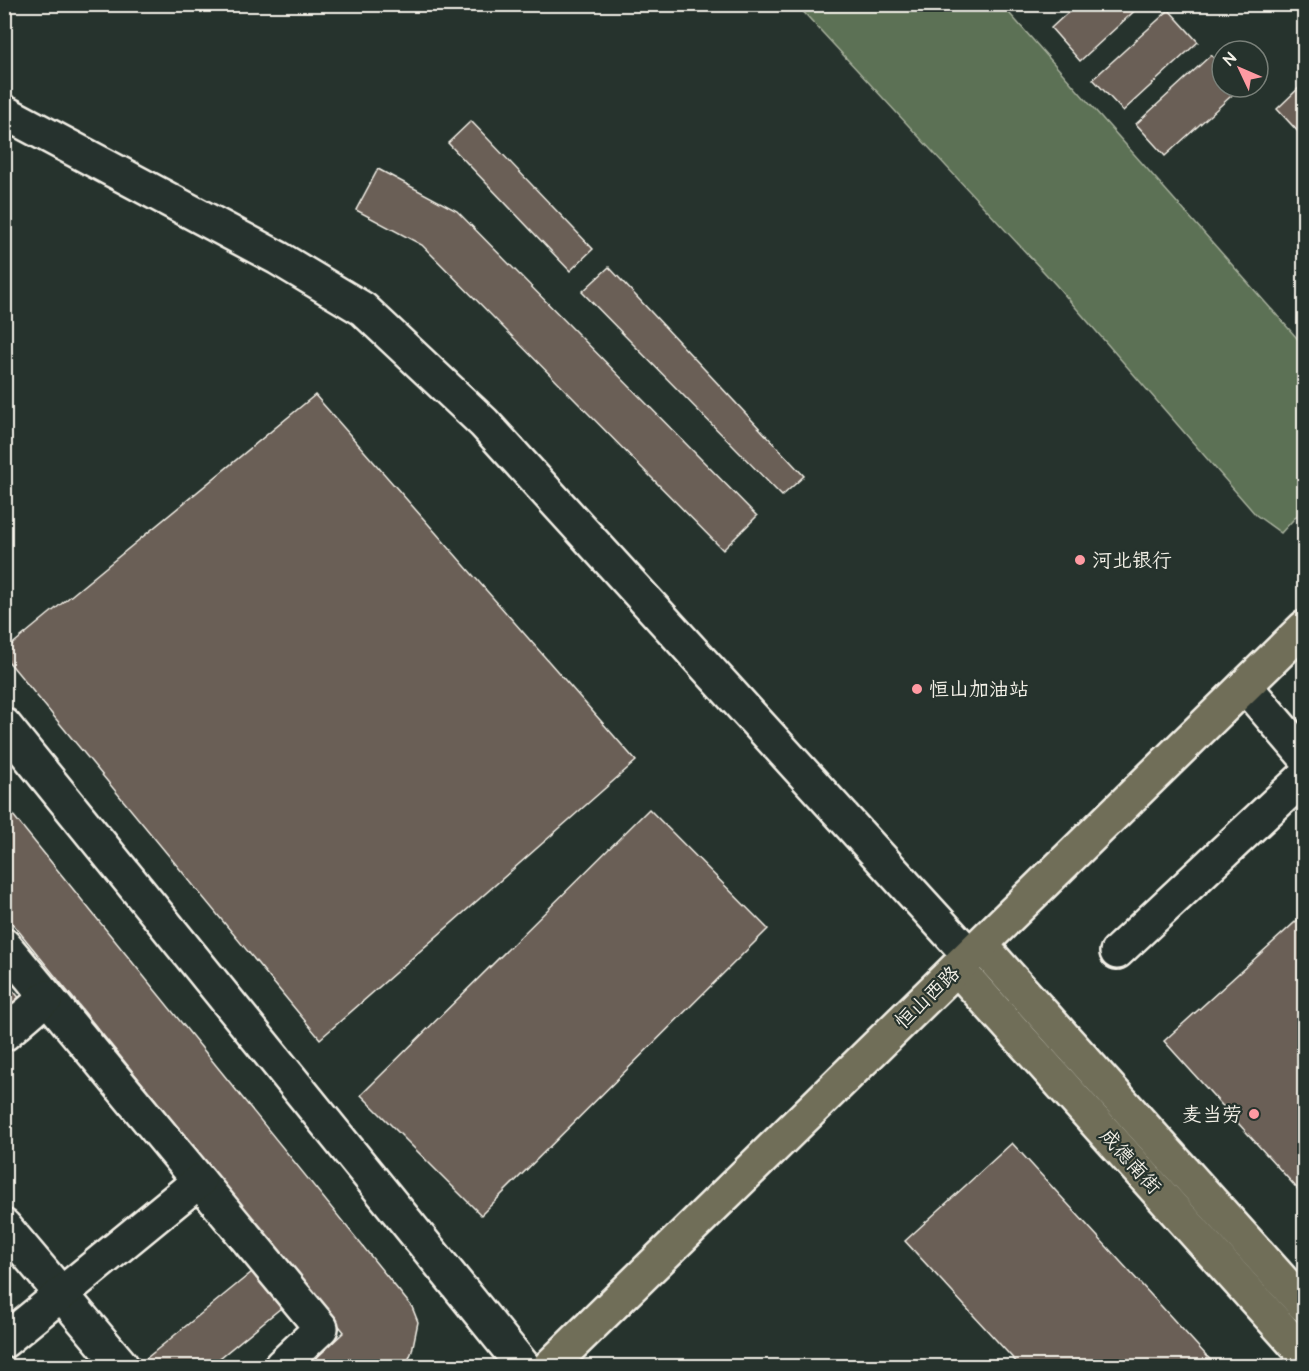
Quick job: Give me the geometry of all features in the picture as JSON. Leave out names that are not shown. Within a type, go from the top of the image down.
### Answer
[{"type":"main road","name":"恒山西路","points":[[550,1366],[1305,628]]},
{"type":"main road","name":"成德南街","points":[[969,956],[1305,1305]]},
{"type":"main road","name":"成德南街","points":[[969,956],[1305,1354]]},
{"type":"street","points":[[4,112],[268,253],[363,309],[484,423],[969,956]]},
{"type":"street","points":[[1245,686],[1305,755]]},
{"type":"street","points":[[4,725],[523,1366]]},
{"type":"street","points":[[1117,952],[1305,777]]},
{"type":"street","points":[[4,945],[321,1328],[281,1366]]},
{"type":"street","points":[[4,1034],[47,997]]},
{"type":"street","points":[[4,1341],[199,1181]]},
{"type":"street","points":[[4,1226],[122,1366]]},
{"type":"green space","points":[[797,5],[1002,5],[1304,346],[1304,508],[1281,533],[1256,515],[1056,285]]},
{"type":"building","points":[[1077,4],[1142,4],[1080,61],[1051,28]]},
{"type":"building","points":[[1169,10],[1198,42],[1123,111],[1093,79]]},
{"type":"building","points":[[1210,56],[1210,99],[1228,99],[1165,156],[1136,124]]},
{"type":"building","points":[[1304,83],[1304,138],[1277,109]]},
{"type":"building","points":[[471,121],[593,249],[570,271],[448,143]]},
{"type":"building","points":[[378,169],[457,211],[757,516],[723,550],[422,245],[356,210]]},
{"type":"building","points":[[609,267],[804,476],[782,496],[582,292]]},
{"type":"building","points":[[315,395],[636,761],[320,1039],[4,656],[4,651]]},
{"type":"building","points":[[4,804],[412,1307],[418,1322],[412,1351],[406,1366],[308,1366],[344,1332],[4,913]]},
{"type":"building","points":[[649,809],[768,929],[481,1215],[361,1095]]},
{"type":"building","points":[[1304,914],[1304,1196],[1164,1041]]},
{"type":"building","points":[[4,980],[22,1001],[4,1016]]},
{"type":"building","points":[[1012,1143],[1216,1366],[1020,1366],[905,1241]]},
{"type":"building","points":[[252,1272],[281,1308],[210,1366],[147,1366],[143,1361]]},
{"type":"place","name":"河北银行","points":[[1080,560]]},
{"type":"place","name":"恒山加油站","points":[[917,689]]},
{"type":"place","name":"麦当劳","points":[[1254,1114]]}]
